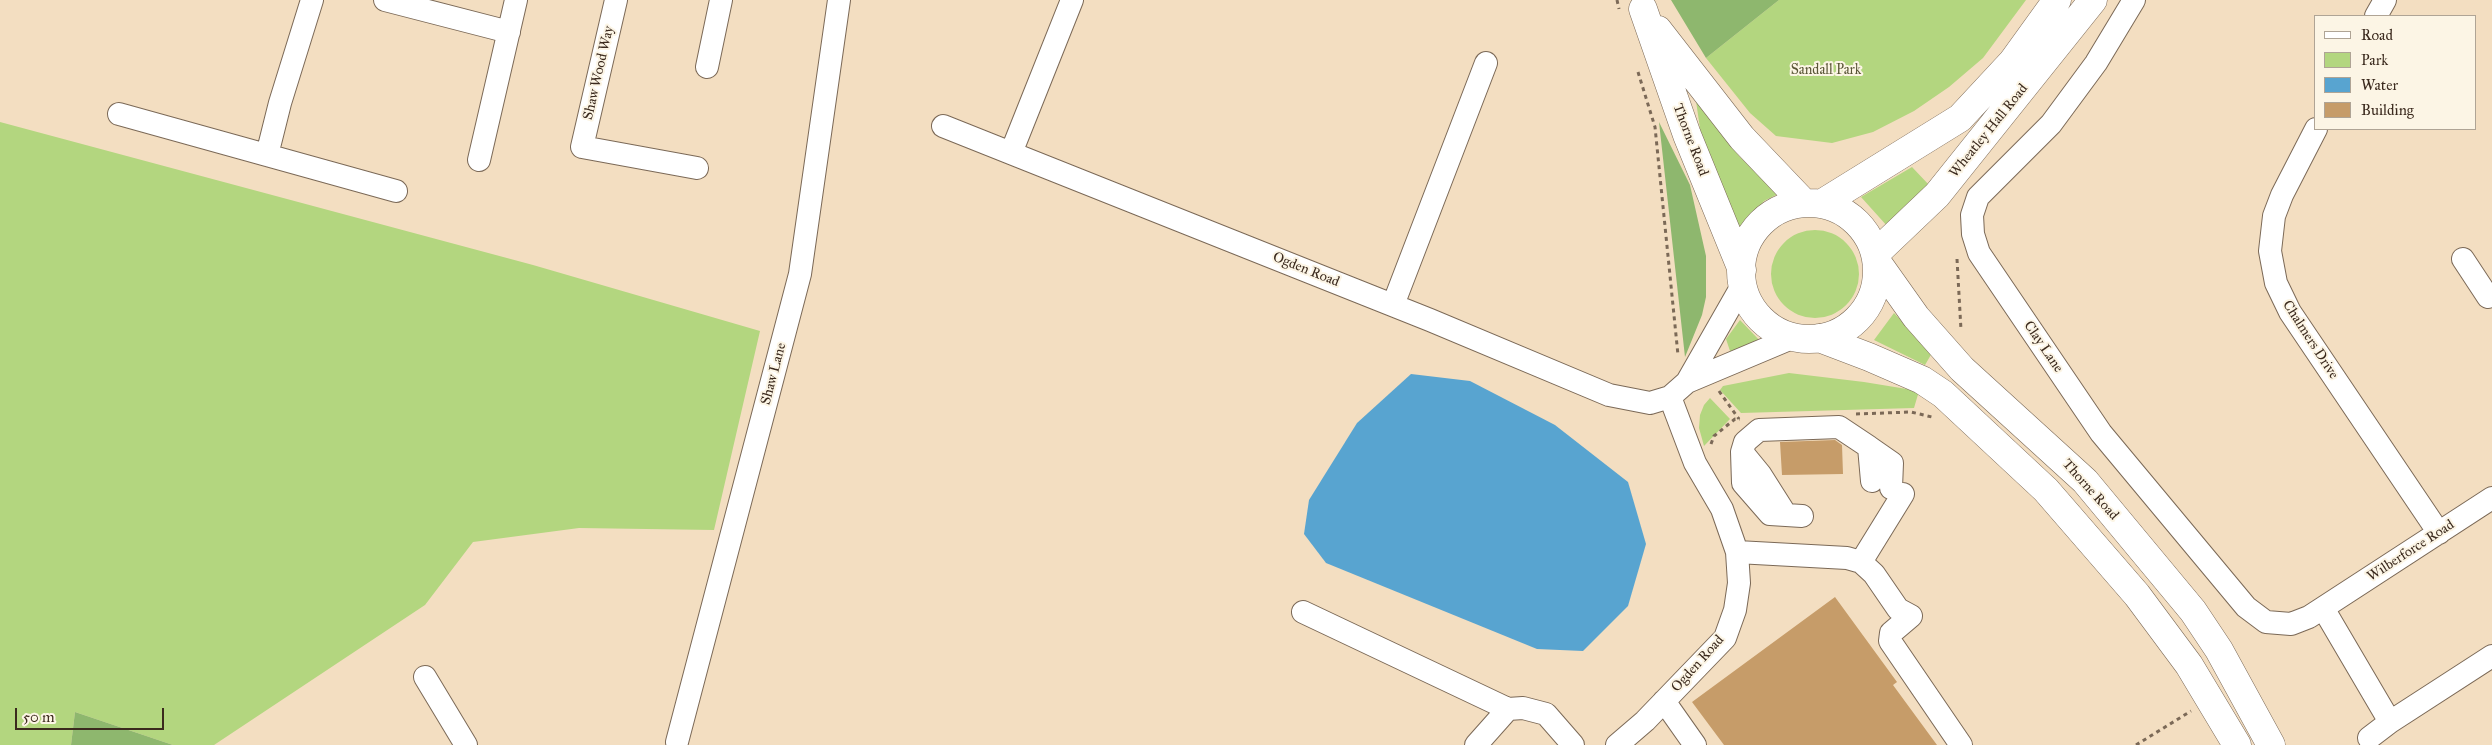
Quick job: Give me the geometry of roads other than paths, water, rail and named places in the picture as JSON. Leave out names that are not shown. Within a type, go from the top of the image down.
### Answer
[{"type":"highway","name":"Wheatley Hall Road","points":[[1812,203],[1960,118],[2012,61],[2057,0]]},
{"type":"highway","name":"Wheatley Hall Road","points":[[1876,258],[1937,195],[2094,0]]},
{"type":"highway","points":[[1634,9],[1742,138],[1812,203]]},
{"type":"highway","name":"Thorne Road","points":[[1634,9],[1687,135],[1742,277]]},
{"type":"highway","points":[[1807,337],[1844,329],[1864,312],[1875,288],[1876,258],[1871,242],[1855,221],[1839,210],[1812,203],[1780,210],[1760,224],[1747,246],[1742,277],[1747,296],[1761,318],[1776,330],[1807,337],[1869,356],[1922,380],[1943,394],[2046,490],[2137,594],[2189,666],[2237,745]]},
{"type":"highway","name":"Thorne Road","points":[[1876,258],[1916,317],[1962,368],[2085,481],[2193,612],[2219,650],[2271,745]]},
{"type":"street","points":[[267,155],[280,104],[312,0]]},
{"type":"street","points":[[384,0],[509,32]]},
{"type":"street","points":[[479,160],[516,0]]},
{"type":"street","name":"Shaw Wood Way","points":[[616,0],[582,147],[697,168]]},
{"type":"street","points":[[707,67],[721,0]]},
{"type":"street","name":"Shaw Lane","points":[[676,744],[800,274],[839,0]]},
{"type":"street","points":[[1011,153],[1072,0]]},
{"type":"street","name":"Clay Lane","points":[[2134,0],[2096,64],[2051,124],[1978,197],[1972,215],[1973,234],[1979,253],[2101,433],[2246,607],[2266,622],[2291,624],[2309,617],[2326,606]]},
{"type":"street","points":[[2377,15],[2385,0]]},
{"type":"street","points":[[1393,305],[1486,63]]},
{"type":"street","points":[[119,114],[396,191]]},
{"type":"street","name":"Ogden Road","points":[[942,126],[1393,305],[1609,395],[1650,403],[1670,397],[1687,382],[1807,337]]},
{"type":"street","name":"Chalmers Drive","points":[[2315,130],[2282,195],[2274,216],[2270,251],[2276,283],[2290,312],[2439,533]]},
{"type":"street","points":[[2463,260],[2487,286]]},
{"type":"street","name":"Ogden Road","points":[[1687,382],[1742,277]]},
{"type":"street","name":"Ogden Road","points":[[1617,745],[1645,721],[1725,638],[1735,610],[1739,583],[1738,552],[1722,510],[1695,463],[1670,397]]},
{"type":"street","points":[[1794,516],[1770,514],[1743,484],[1742,452],[1745,442],[1759,430],[1839,427],[1869,447],[1889,488],[1861,562]]},
{"type":"street","name":"Wilberforce Road","points":[[2326,606],[2492,498]]},
{"type":"street","points":[[1738,552],[1847,558],[1861,562],[1874,574],[1898,609],[1911,616],[1891,633],[1890,641],[1961,745]]},
{"type":"street","points":[[2326,606],[2390,722]]},
{"type":"street","points":[[1303,612],[1508,709],[1523,708],[1546,714],[1573,745]]},
{"type":"street","points":[[2369,738],[2390,722],[2492,656]]},
{"type":"street","points":[[425,677],[466,745]]},
{"type":"street","points":[[1664,701],[1695,745]]},
{"type":"street","points":[[1476,745],[1508,709]]},
{"type":"water","points":[[1411,374],[1470,381],[1555,425],[1628,482],[1646,544],[1628,606],[1583,651],[1537,649],[1326,563],[1304,534],[1309,500],[1357,423]]},
{"type":"park label","name":"Sandall Park","points":[[1826,71]]}]
